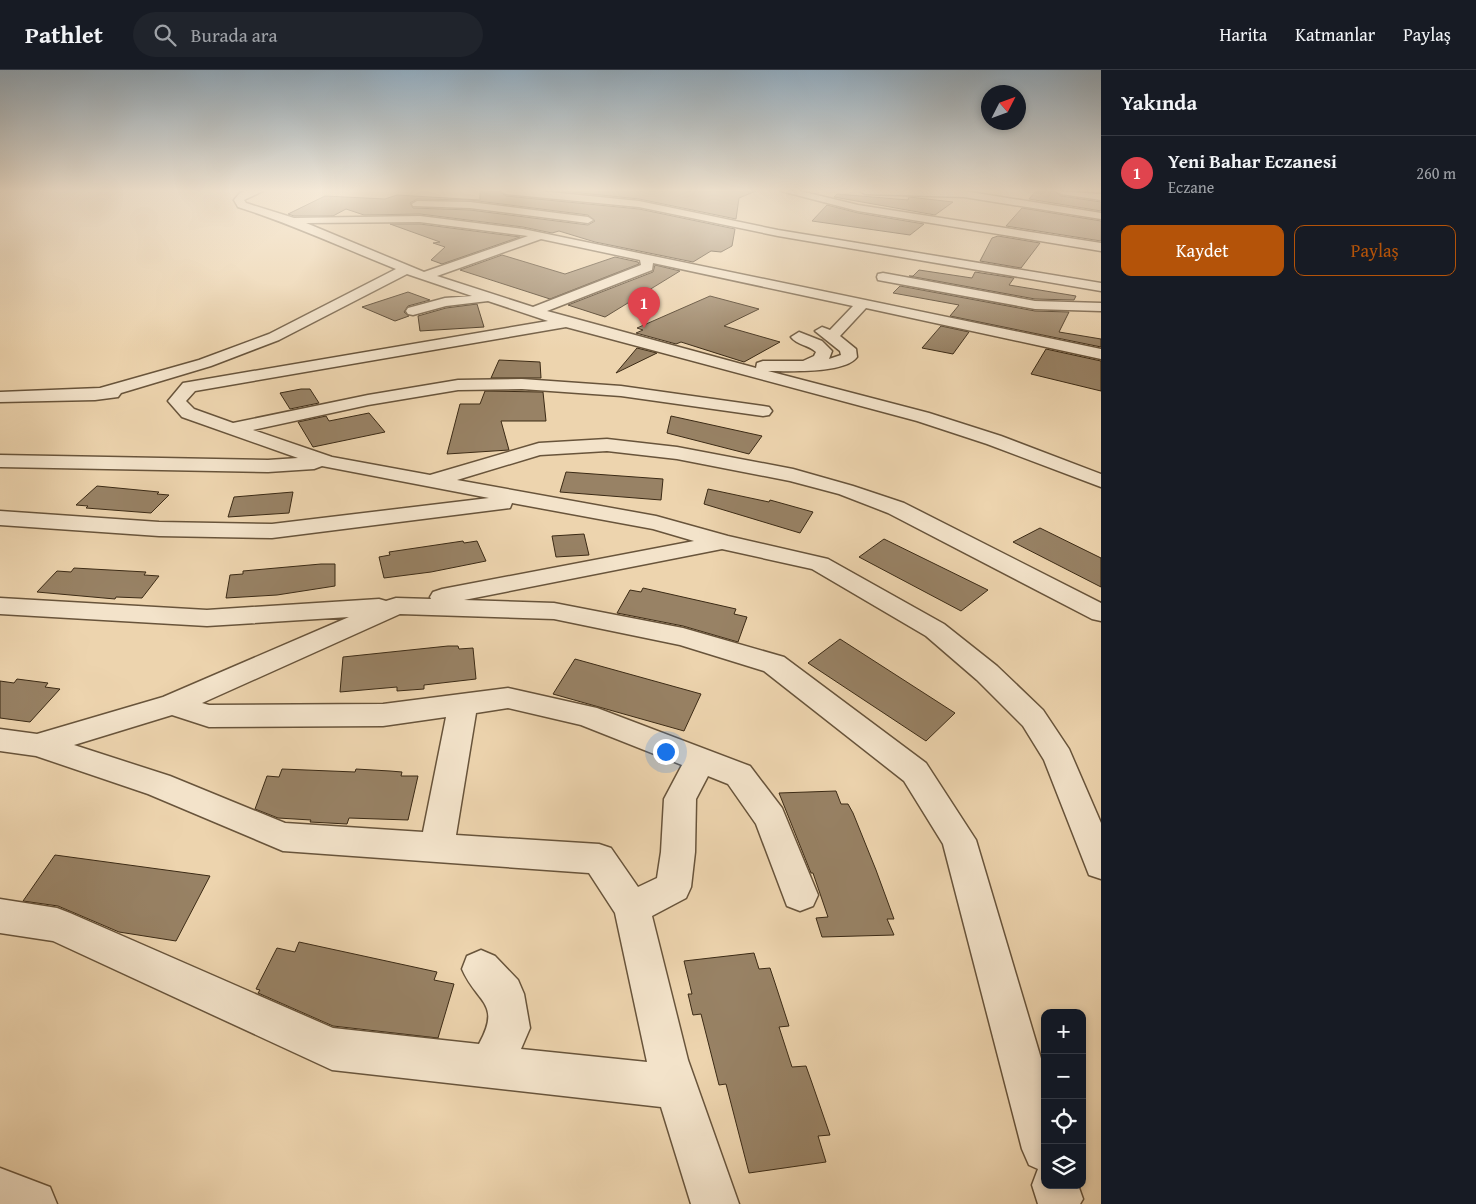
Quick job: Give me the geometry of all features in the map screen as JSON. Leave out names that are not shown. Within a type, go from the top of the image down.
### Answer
[{"type":"street","points":[[348,244],[424,276],[567,322],[712,363],[923,417],[994,440],[1101,481]]},
{"type":"street","points":[[424,276],[518,244]]},
{"type":"street","points":[[579,244],[646,258],[869,290],[1035,305],[1101,308]]},
{"type":"street","points":[[842,244],[1101,287]]},
{"type":"street","points":[[1077,244],[1101,247]]},
{"type":"street","points":[[931,259],[944,246]]},
{"type":"street","points":[[535,311],[648,267],[646,258]]},
{"type":"street","points":[[712,363],[806,366],[834,363],[849,357],[848,349],[826,334],[869,290],[902,262]]},
{"type":"street","points":[[95,395],[205,363],[274,337],[406,268]]},
{"type":"street","points":[[869,290],[902,322],[1101,366]]},
{"type":"street","points":[[413,312],[446,302],[494,298]]},
{"type":"street","points":[[1064,306],[1101,316]]},
{"type":"street","points":[[886,307],[1101,354]]},
{"type":"street","points":[[0,397],[95,395],[189,387],[567,322]]},
{"type":"street","points":[[799,337],[818,344],[824,351],[821,359],[806,366]]},
{"type":"street","points":[[229,429],[368,400],[458,385],[522,384],[622,391],[763,411]]},
{"type":"street","points":[[189,387],[177,401],[188,413],[229,429],[328,462],[656,523],[722,542],[820,564],[935,630],[987,673],[1033,718],[1058,757],[1101,864]]},
{"type":"street","points":[[431,481],[540,449],[606,445],[677,453],[792,475],[846,490],[896,508],[1101,613]]},
{"type":"street","points":[[0,461],[268,466],[328,462]]},
{"type":"street","points":[[0,518],[159,529],[272,531],[526,500]]},
{"type":"street","points":[[38,746],[172,705],[396,606],[722,542]]},
{"type":"street","points":[[0,606],[207,618],[396,606],[554,611],[683,637],[774,664],[915,772],[959,840],[1044,1144]]},
{"type":"street","points":[[172,705],[209,716],[383,715],[508,698],[578,714],[740,775],[770,818],[800,895]]},
{"type":"street","points":[[437,848],[463,704]]},
{"type":"street","points":[[0,740],[38,746],[159,785],[283,837],[599,858],[632,908],[667,1060],[715,1204]]},
{"type":"street","points":[[632,908],[673,888],[678,852],[680,799],[700,760]]},
{"type":"street","points":[[0,916],[57,925],[332,1049],[676,1087]]},
{"type":"street","points":[[481,969],[504,994],[510,1028],[489,1067]]},
{"type":"street","points":[[0,1191],[33,1204]]},
{"type":"building","points":[[436,244],[500,244],[442,264],[431,260],[445,247]]},
{"type":"building","points":[[604,244],[732,244],[721,252],[711,251],[693,262]]},
{"type":"building","points":[[989,244],[1039,244],[1021,268],[980,261]]},
{"type":"building","points":[[502,255],[565,274],[615,257],[638,262],[639,264],[550,299],[460,270]]},
{"type":"building","points":[[655,265],[680,271],[605,317],[568,305],[653,272]]},
{"type":"building","points":[[919,270],[972,278],[975,272],[1014,278],[1009,285],[1076,296],[1074,300],[1035,299],[909,276],[913,276]]},
{"type":"building","points":[[900,286],[1035,311],[1069,312],[1059,332],[1101,339],[1101,347],[950,316],[959,305],[893,293]]},
{"type":"building","points":[[408,292],[430,300],[408,306],[404,312],[409,316],[395,321],[362,307]]},
{"type":"building","points":[[710,296],[759,309],[724,326],[780,342],[744,362],[681,342],[676,344],[636,333],[643,330],[637,328]]},
{"type":"building","points":[[477,304],[484,327],[420,331],[418,316],[446,308]]},
{"type":"building","points":[[941,326],[969,332],[953,354],[922,348]]},
{"type":"building","points":[[637,348],[657,353],[616,373]]},
{"type":"building","points":[[1046,349],[1101,361],[1101,391],[1031,374]]},
{"type":"building","points":[[499,360],[540,362],[541,378],[491,378]]},
{"type":"building","points":[[310,389],[319,403],[290,409],[280,393]]},
{"type":"building","points":[[485,391],[543,392],[546,421],[501,421],[509,450],[447,454],[460,404],[480,404]]},
{"type":"building","points":[[369,413],[385,432],[313,447],[298,422],[326,416],[329,421]]},
{"type":"building","points":[[671,416],[762,436],[749,454],[667,433]]},
{"type":"building","points":[[566,472],[663,479],[661,500],[560,492]]},
{"type":"building","points":[[97,486],[159,492],[157,494],[169,495],[151,513],[86,508],[88,506],[76,505]]},
{"type":"building","points":[[708,489],[769,502],[770,500],[813,512],[800,533],[704,504]]},
{"type":"building","points":[[293,492],[289,513],[228,517],[234,497]]},
{"type":"building","points":[[1040,528],[1101,558],[1101,587],[1013,542]]},
{"type":"building","points":[[584,534],[589,555],[556,557],[552,536]]},
{"type":"building","points":[[884,539],[988,590],[961,611],[859,557]]},
{"type":"building","points":[[463,541],[464,543],[477,541],[486,561],[431,572],[384,578],[379,557],[390,555],[389,552]]},
{"type":"building","points":[[335,564],[335,586],[277,595],[226,598],[230,575],[243,574],[243,571]]},
{"type":"building","points":[[74,568],[146,572],[144,575],[159,576],[142,598],[116,597],[115,599],[37,592],[57,571],[71,572]]},
{"type":"building","points":[[643,588],[736,609],[734,614],[747,617],[738,642],[683,626],[617,613],[630,590],[641,592]]},
{"type":"building","points":[[840,639],[955,713],[926,741],[808,663]]},
{"type":"building","points":[[458,646],[459,649],[473,648],[476,679],[424,685],[424,689],[397,691],[397,687],[340,692],[343,657]]},
{"type":"building","points":[[575,659],[701,694],[684,731],[553,694]]},
{"type":"building","points":[[17,679],[48,683],[45,687],[60,689],[30,722],[0,718],[0,681],[14,683]]},
{"type":"building","points":[[282,769],[355,772],[356,769],[402,772],[401,776],[418,776],[408,820],[349,818],[347,824],[278,818],[255,809],[267,776],[279,777]]},
{"type":"building","points":[[836,791],[841,804],[848,804],[853,813],[876,870],[894,919],[887,919],[894,935],[822,937],[816,918],[828,917],[813,873],[811,873],[779,793]]},
{"type":"building","points":[[55,855],[210,876],[176,941],[119,932],[58,906],[23,901]]},
{"type":"building","points":[[299,942],[437,972],[434,980],[454,984],[438,1038],[333,1026],[258,993],[260,990],[256,989],[277,948],[295,952]]},
{"type":"building","points":[[754,953],[759,969],[770,968],[789,1026],[779,1027],[792,1067],[806,1066],[830,1135],[818,1136],[826,1162],[749,1173],[726,1084],[719,1085],[701,1014],[693,1015],[688,994],[692,994],[684,961]]},
{"type":"place","name":"Yeni Bahar Eczanesi","points":[[644,328]]}]
